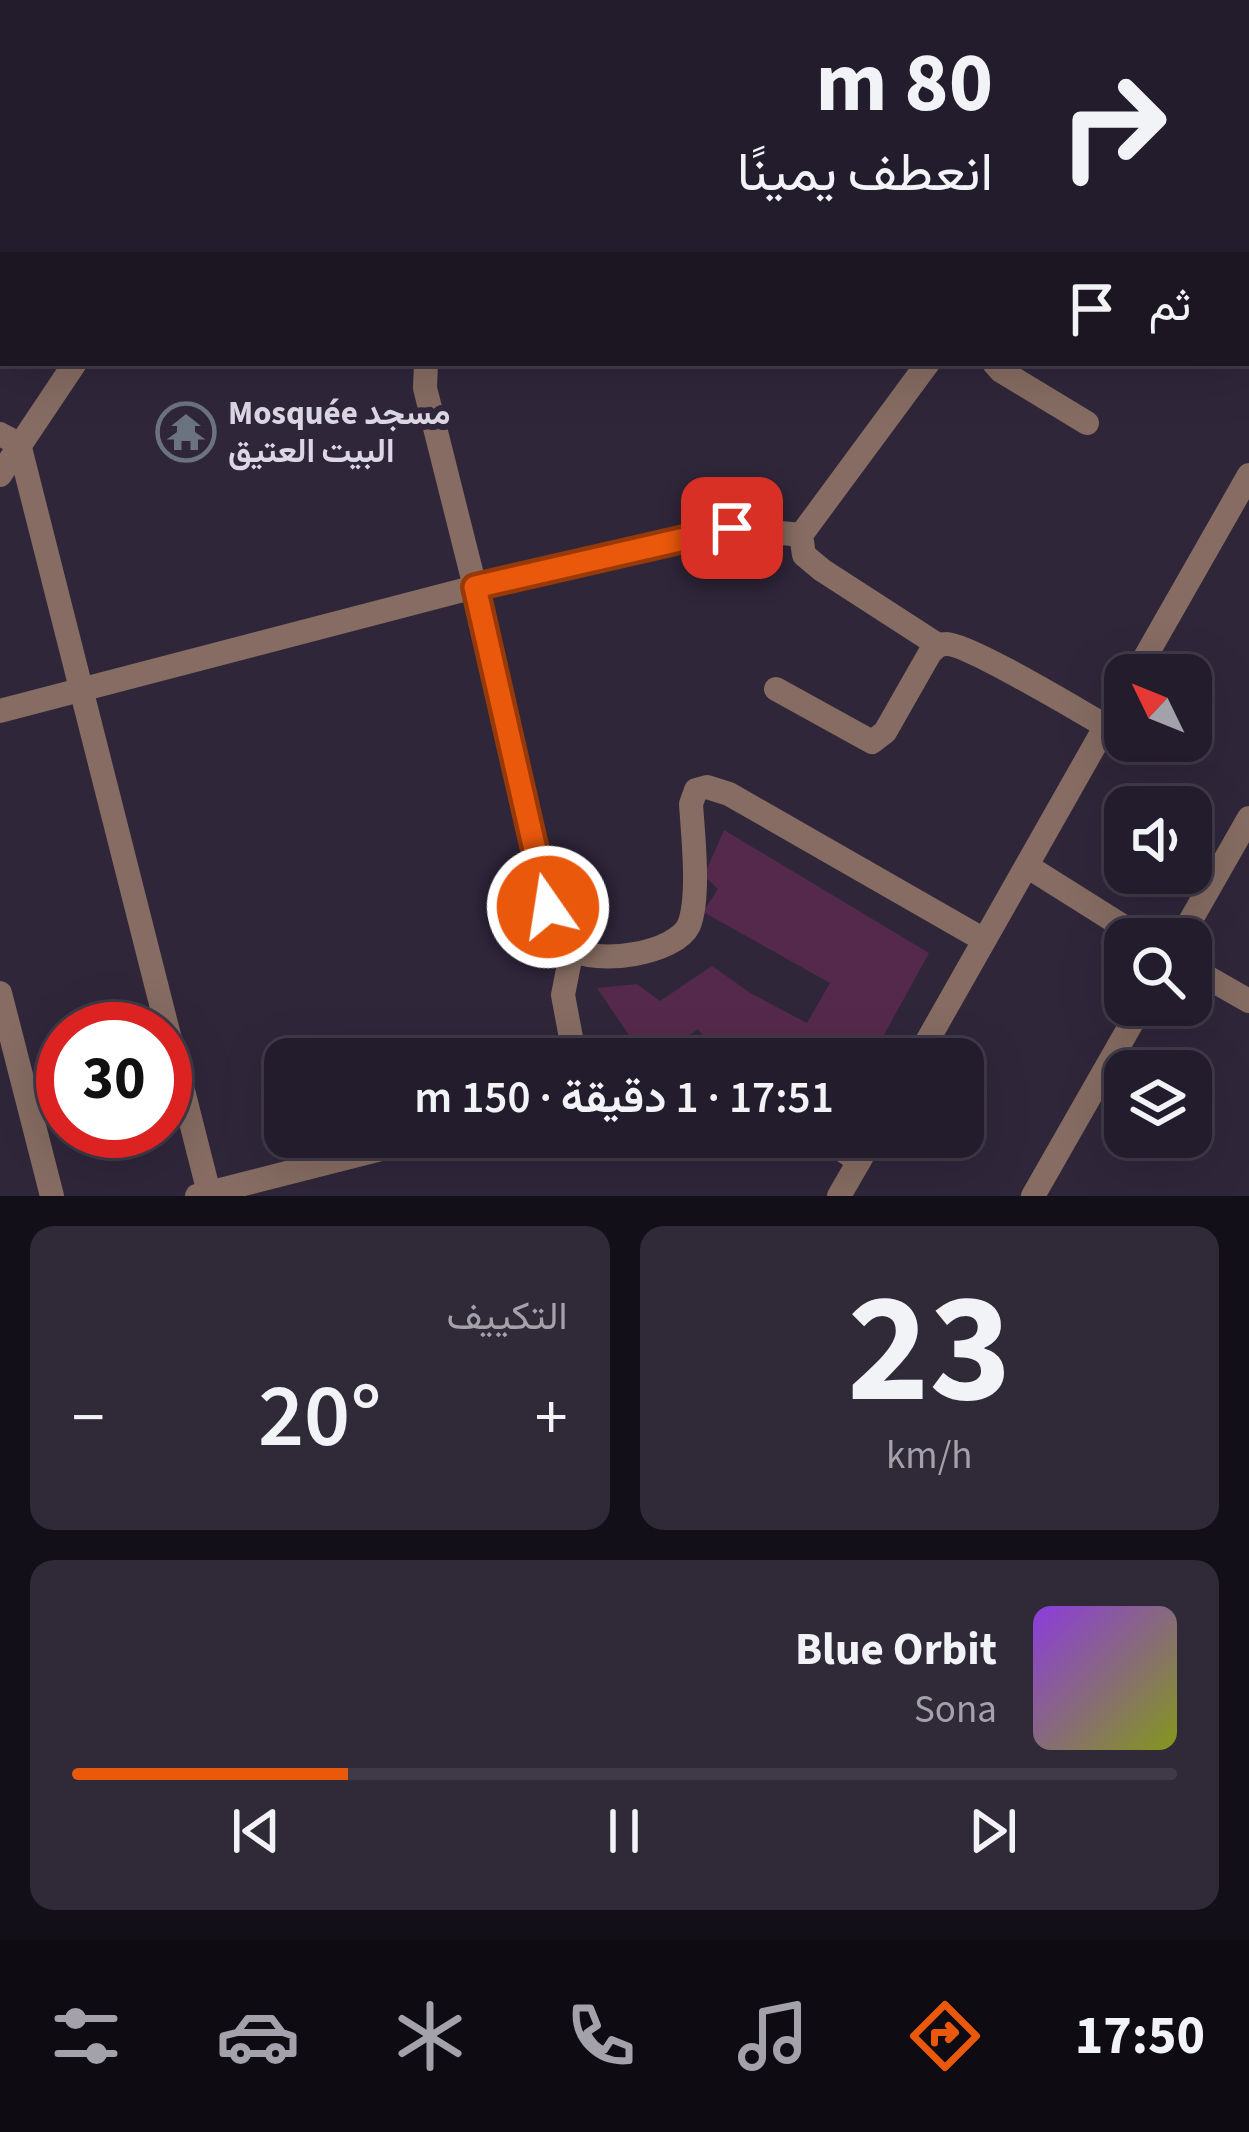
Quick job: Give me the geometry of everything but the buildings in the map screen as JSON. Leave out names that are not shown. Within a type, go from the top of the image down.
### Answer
[{"type":"street","points":[[0,475],[10,439],[72,366]]},
{"type":"street","points":[[426,366],[425,388],[548,907],[558,932],[572,949],[602,959],[670,944],[681,937],[694,905],[691,804],[697,790],[707,787],[729,794],[984,940]]},
{"type":"street","points":[[926,366],[801,535],[804,555],[822,570],[938,646]]},
{"type":"street","points":[[997,366],[1087,423]]},
{"type":"street","points":[[10,439],[80,689],[203,1194],[345,1158]]},
{"type":"street","points":[[1147,654],[1247,483]]},
{"type":"street","points":[[0,711],[475,587],[732,528],[801,535]]},
{"type":"street","points":[[776,689],[872,742],[884,732],[929,653],[947,644],[1104,725]]},
{"type":"street","points":[[929,1038],[1104,730]]},
{"type":"street","points":[[1192,918],[1249,818]]},
{"type":"street","points":[[1027,866],[1110,918]]},
{"type":"street","points":[[570,1038],[563,995],[572,949]]},
{"type":"street","points":[[1212,980],[1249,1001]]},
{"type":"street","points":[[0,993],[52,1196]]},
{"type":"street","points":[[1033,1196],[1130,1026]]},
{"type":"street","points":[[855,1158],[860,1161]]},
{"type":"street","points":[[839,1196],[862,1158]]},
{"type":"place","name":"Mosquée مسجد البيت العتيق","points":[[186,432]]},
{"type":"route","points":[[548,907],[475,587],[732,528]]}]
